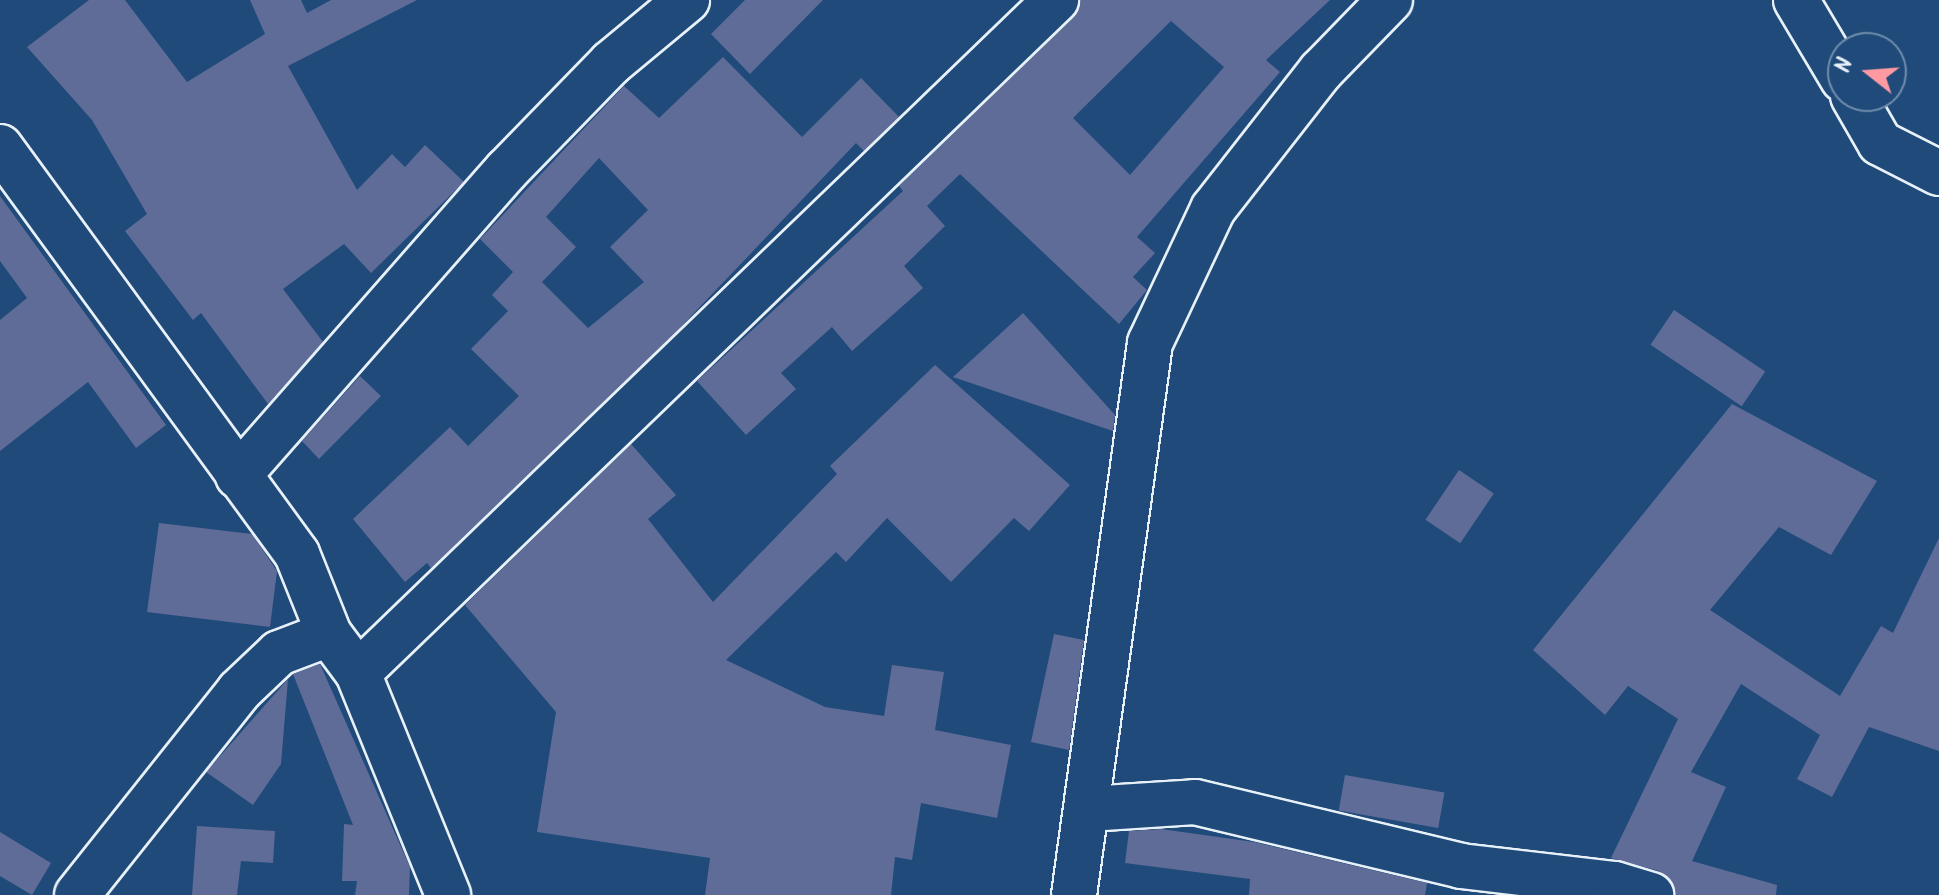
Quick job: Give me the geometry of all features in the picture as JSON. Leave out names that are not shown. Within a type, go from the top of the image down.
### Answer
[{"type":"street","points":[[238,476],[507,170],[611,63],[687,0]]},
{"type":"street","points":[[358,673],[1056,0]]},
{"type":"street","points":[[1074,895],[1150,343],[1213,209],[1321,71],[1390,0]]},
{"type":"street","points":[[1796,0],[1827,52]]},
{"type":"street","points":[[1862,112],[1880,143],[1939,173]]},
{"type":"street","points":[[0,147],[297,554],[329,634],[358,673],[448,895]]},
{"type":"street","points":[[77,895],[239,691],[279,653],[329,634]]},
{"type":"street","points":[[1088,809],[1195,802],[1461,866],[1615,884],[1651,895]]},
{"type":"building","points":[[89,0],[125,0],[187,82],[265,34],[250,0],[301,0],[307,13],[331,0],[417,0],[288,66],[357,190],[392,154],[405,167],[425,145],[464,182],[371,273],[344,244],[283,289],[323,342],[268,404],[201,313],[193,320],[125,231],[147,214],[92,120],[27,47]]},
{"type":"building","points":[[745,0],[823,0],[750,74],[711,34]]},
{"type":"building","points":[[1081,0],[1330,0],[1266,60],[1280,72],[1137,237],[1155,253],[1133,277],[1147,290],[1119,324],[960,174],[927,206],[945,226],[904,266],[923,288],[852,351],[832,327],[781,373],[796,389],[746,435],[697,381],[903,191],[899,186],[1073,18]],"holes":[[[1171,21],[1224,67],[1130,175],[1073,118]]]},
{"type":"building","points":[[723,57],[802,137],[861,78],[899,117],[864,151],[856,143],[675,333],[431,568],[427,563],[405,582],[353,519],[450,427],[468,446],[519,396],[471,349],[508,311],[492,295],[513,272],[480,239],[624,86],[659,118]],"holes":[[[599,158],[648,210],[610,247],[644,282],[588,328],[542,282],[576,247],[546,217]]]},
{"type":"building","points":[[0,196],[166,425],[136,448],[88,382],[0,451],[0,320],[27,298],[0,261]]},
{"type":"building","points":[[1674,310],[1765,372],[1742,406],[1651,345]]},
{"type":"building","points":[[1023,313],[1115,415],[1113,431],[953,377]]},
{"type":"building","points":[[935,365],[1070,485],[1029,531],[1014,518],[951,582],[887,518],[846,562],[836,552],[726,660],[825,707],[884,716],[892,665],[944,672],[935,730],[1011,745],[997,818],[921,803],[912,860],[895,857],[891,895],[705,895],[710,858],[537,832],[556,712],[465,605],[631,444],[676,495],[648,519],[713,602],[837,474],[830,466]]},
{"type":"building","points":[[360,376],[381,396],[319,459],[302,441]]},
{"type":"building","points":[[1732,404],[1877,481],[1831,555],[1779,527],[1710,610],[1840,696],[1881,626],[1893,633],[1939,538],[1939,751],[1869,727],[1832,797],[1797,779],[1820,735],[1741,684],[1691,772],[1726,787],[1692,861],[1777,885],[1776,895],[1675,895],[1659,871],[1611,858],[1678,719],[1628,686],[1605,715],[1533,650]]},
{"type":"building","points":[[1459,470],[1494,493],[1460,543],[1425,520]]},
{"type":"building","points":[[159,523],[252,534],[277,571],[270,627],[147,612]]},
{"type":"building","points":[[1054,634],[1084,640],[1069,750],[1031,742]]},
{"type":"building","points":[[320,664],[410,867],[409,895],[355,895],[357,881],[342,881],[344,824],[353,825],[293,674]]},
{"type":"building","points":[[288,679],[281,764],[253,805],[206,772]]},
{"type":"building","points":[[1345,775],[1444,793],[1438,828],[1339,810]]},
{"type":"building","points":[[197,826],[275,831],[273,863],[241,861],[237,895],[192,895]]},
{"type":"building","points":[[1161,829],[1254,842],[1427,883],[1425,895],[1249,895],[1250,879],[1125,863],[1129,831]]},
{"type":"building","points":[[0,832],[51,863],[32,895],[0,876]]}]
